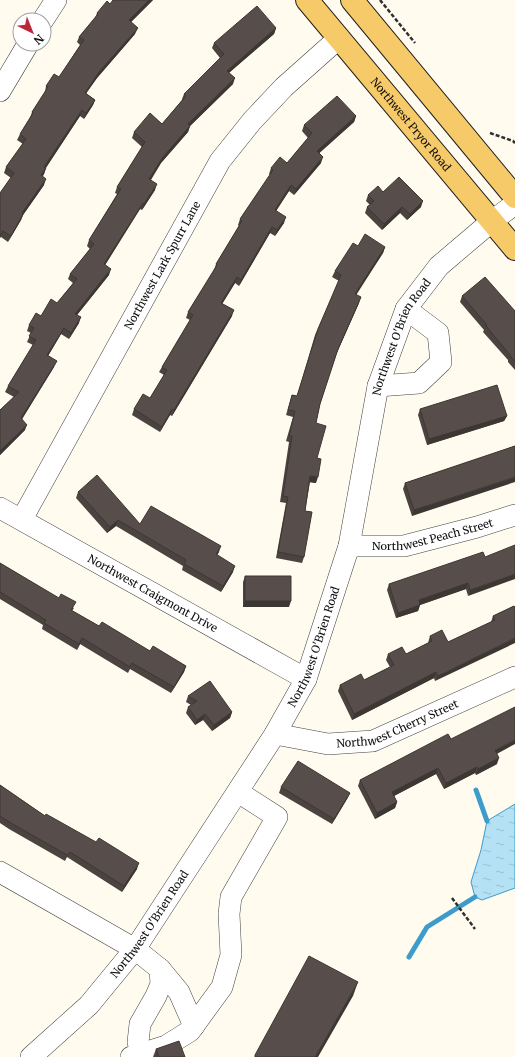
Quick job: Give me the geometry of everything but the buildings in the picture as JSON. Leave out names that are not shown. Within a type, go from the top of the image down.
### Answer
[{"type":"main road","name":"Northwest Pryor Road","points":[[307,0],[515,249]]},
{"type":"main road","points":[[352,0],[515,198]]},
{"type":"street","points":[[48,12],[56,0]]},
{"type":"street","name":"Northwest Lark Spurr Lane","points":[[22,519],[220,161],[252,121],[284,87],[339,38]]},
{"type":"street","points":[[0,92],[23,52]]},
{"type":"street","name":"Northwest O'Brien Road","points":[[31,1057],[89,1005],[135,949],[275,734],[306,679],[350,546],[378,386],[406,309],[439,266],[492,220],[515,204]]},
{"type":"street","points":[[378,386],[419,383],[442,362],[438,333],[406,309]]},
{"type":"street","name":"Northwest Craigmont Drive","points":[[0,508],[306,679]]},
{"type":"street","name":"Northwest Peach Street","points":[[350,546],[404,546],[477,527],[515,515]]},
{"type":"street","name":"Northwest Cherry Street","points":[[275,734],[328,744],[373,741],[515,677]]},
{"type":"street","points":[[160,969],[162,984],[140,1024],[137,1056],[166,1046],[190,1031],[222,987],[231,955],[229,914],[231,897],[277,816],[238,792]]},
{"type":"street","points":[[0,872],[135,949],[160,969],[179,992],[194,1026]]},
{"type":"path","points":[[380,0],[420,49]]},
{"type":"path","points":[[486,128],[491,134],[515,143]]},
{"type":"path","points":[[452,898],[475,929]]},
{"type":"water","points":[[515,804],[515,888],[482,900],[475,897],[471,882],[481,850],[487,821]]},
{"type":"waterway","points":[[476,790],[487,821]]},
{"type":"waterway","points":[[409,957],[427,927],[475,897]]}]
